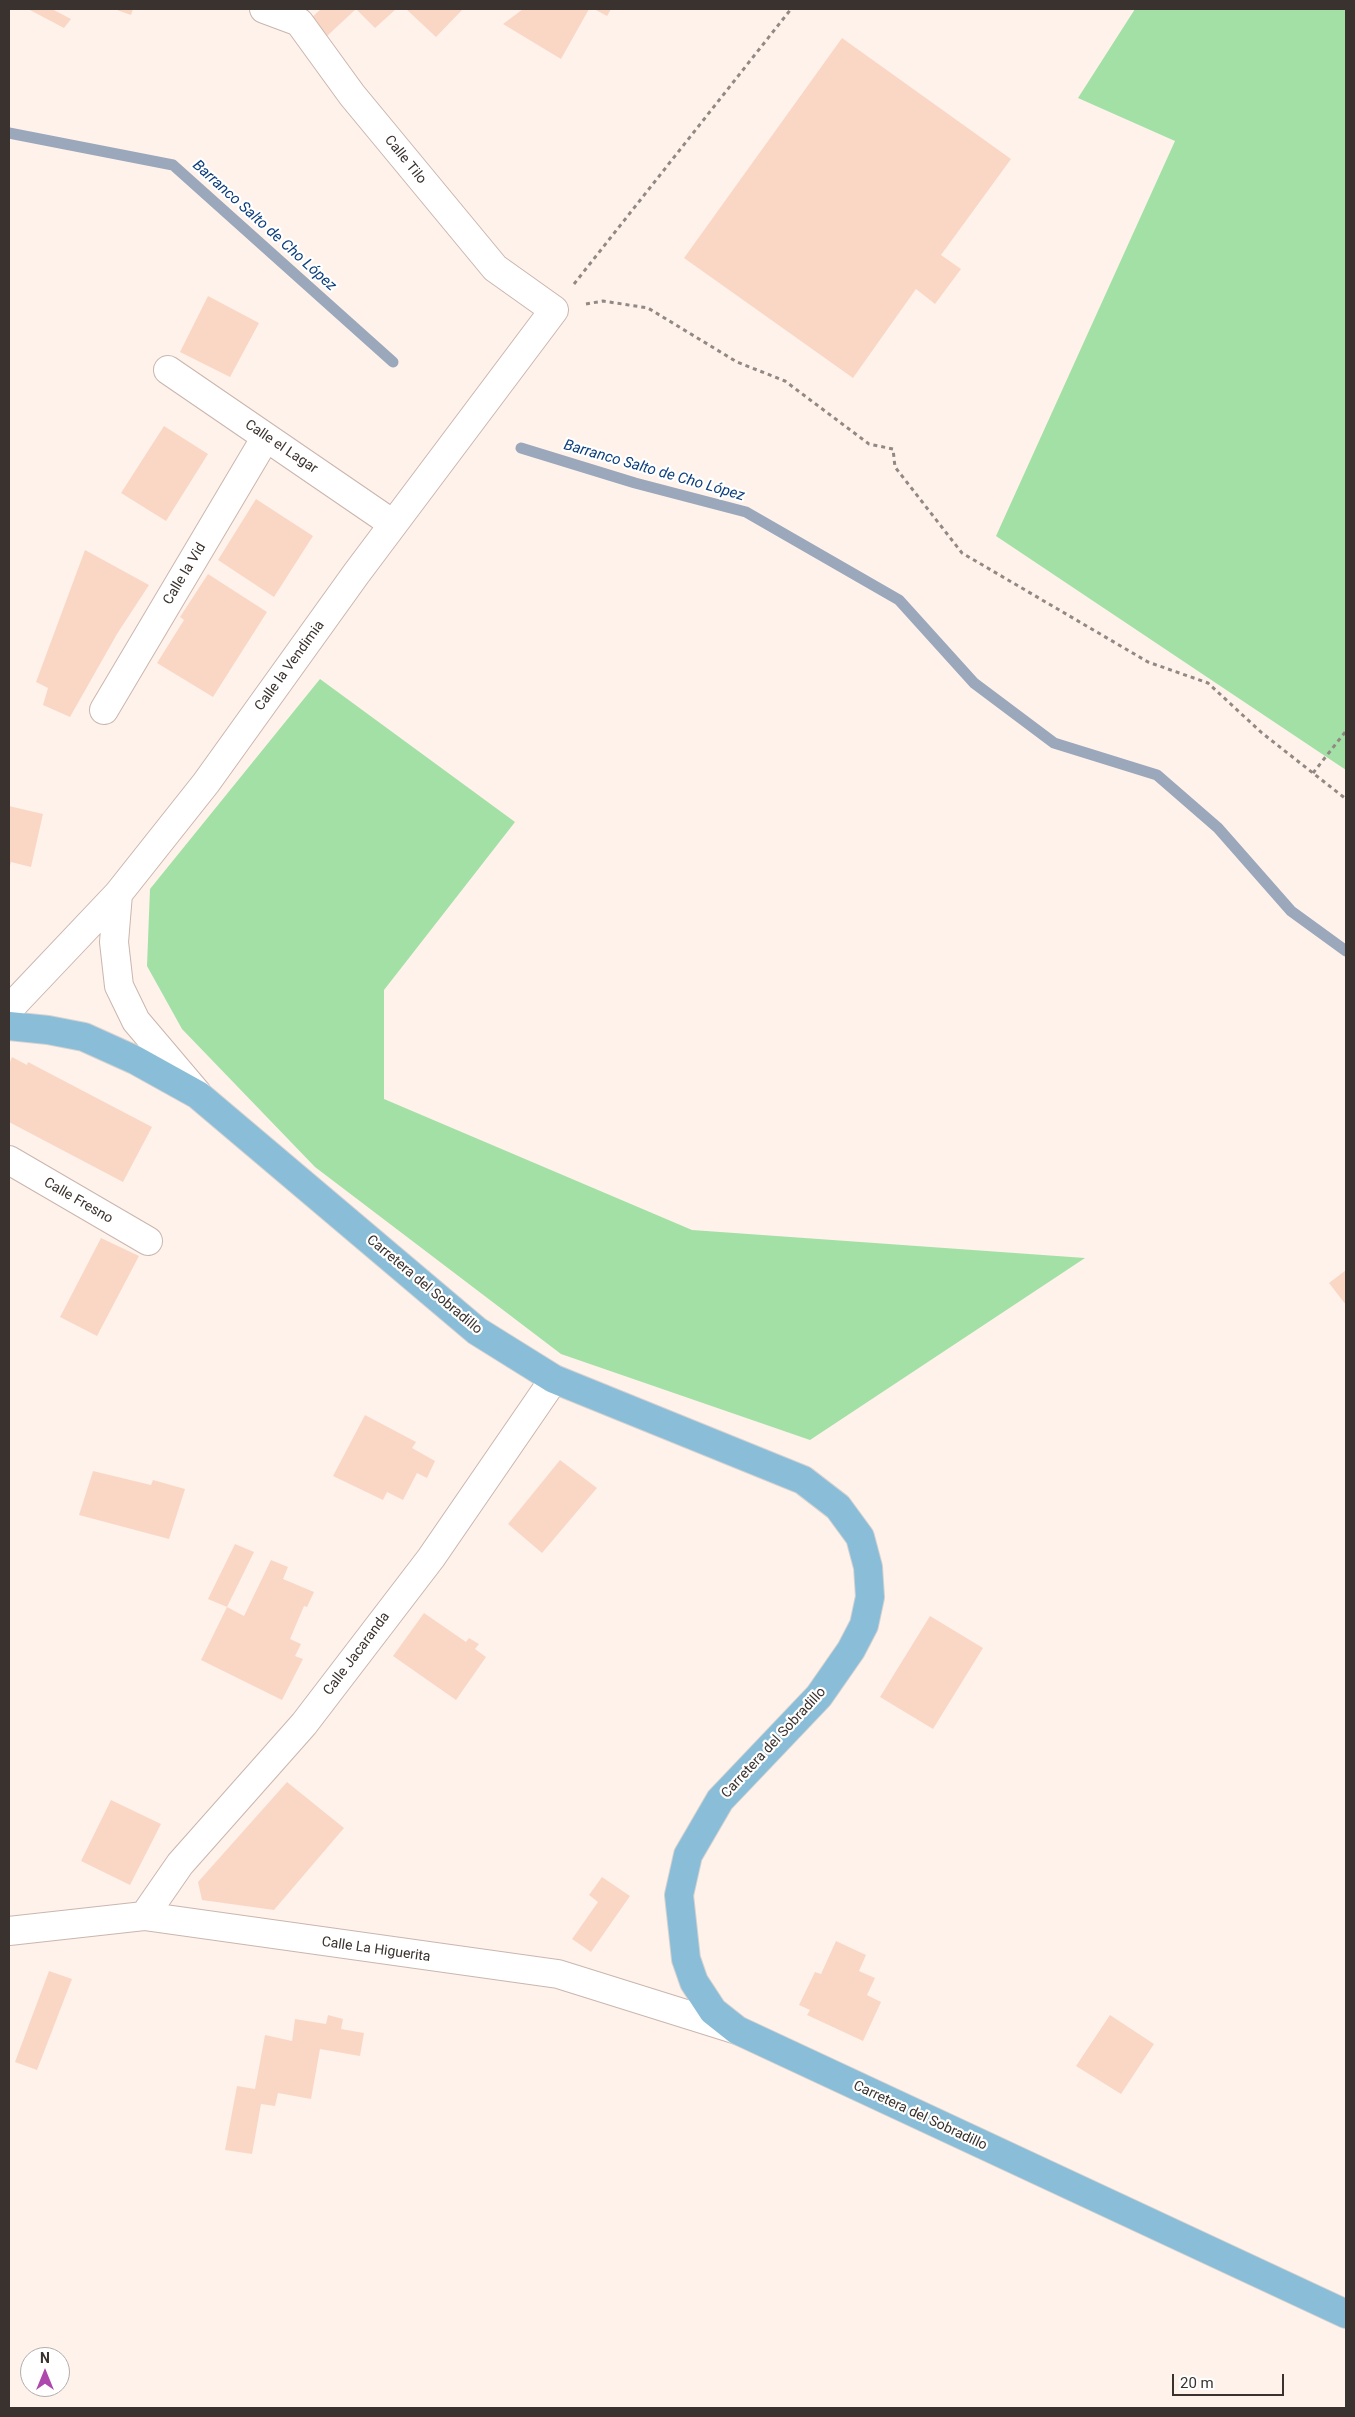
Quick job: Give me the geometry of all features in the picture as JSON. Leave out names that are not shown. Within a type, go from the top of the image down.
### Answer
[{"type":"main road","name":"Carretera del Sobradillo","points":[[9,1026],[48,1030],[84,1037],[135,1060],[198,1095],[476,1331],[554,1379],[803,1480],[838,1507],[860,1537],[868,1567],[870,1597],[864,1625],[851,1650],[819,1696],[720,1800],[688,1855],[679,1895],[686,1959],[694,1982],[713,2011],[737,2030],[1346,2314]]},
{"type":"street","name":"Calle Tilo","points":[[264,9],[299,22],[352,95],[495,268],[554,310]]},
{"type":"street","name":"Calle la Vendimia","points":[[9,1009],[118,894],[206,783],[393,524],[554,310]]},
{"type":"street","name":"Calle el Lagar","points":[[168,370],[393,524]]},
{"type":"street","name":"Calle la Vid","points":[[104,710],[266,437]]},
{"type":"street","points":[[118,894],[114,942],[119,986],[136,1022],[198,1095]]},
{"type":"street","name":"Calle Fresno","points":[[9,1160],[148,1242]]},
{"type":"street","name":"Calle Jacaranda","points":[[144,1916],[180,1864],[304,1724],[431,1558],[554,1379]]},
{"type":"street","name":"Calle La Higuerita","points":[[9,1931],[144,1916],[558,1974],[737,2030]]},
{"type":"path","points":[[554,310],[792,9]]},
{"type":"path","points":[[554,310],[603,301],[648,308],[737,362],[785,381],[869,444],[892,449],[895,468],[962,553],[1148,662],[1208,683],[1262,732],[1346,798]]},
{"type":"path","points":[[1313,773],[1346,731]]},
{"type":"green space","points":[[1135,9],[1346,9],[1346,770],[996,536],[1175,141],[1078,98]]},
{"type":"green space","points":[[320,679],[515,822],[384,990],[384,1099],[692,1230],[1085,1258],[810,1440],[561,1354],[315,1167],[182,1029],[147,966],[150,889]]},
{"type":"building","points":[[28,9],[52,9],[71,19],[64,28]]},
{"type":"building","points":[[114,9],[133,9],[131,15]]},
{"type":"building","points":[[321,9],[356,9],[326,37],[310,19]]},
{"type":"building","points":[[356,9],[394,9],[395,10],[375,28]]},
{"type":"building","points":[[406,9],[463,9],[436,37]]},
{"type":"building","points":[[523,9],[589,9],[561,59],[503,24]]},
{"type":"building","points":[[594,9],[611,9],[607,16]]},
{"type":"building","points":[[842,38],[1011,159],[941,255],[961,269],[935,304],[916,289],[853,378],[684,258]]},
{"type":"building","points":[[208,296],[259,323],[230,377],[180,352]]},
{"type":"building","points":[[164,426],[208,454],[166,521],[121,493]]},
{"type":"building","points":[[256,499],[313,536],[274,597],[218,560]]},
{"type":"building","points":[[85,550],[149,585],[117,634],[70,717],[43,705],[48,688],[36,682]]},
{"type":"building","points":[[208,574],[267,612],[213,697],[157,663],[184,620],[180,617]]},
{"type":"building","points":[[9,806],[43,814],[31,867],[11,862],[9,870]]},
{"type":"building","points":[[12,1057],[27,1065],[28,1062],[152,1127],[123,1182],[9,1122],[9,1064]]},
{"type":"building","points":[[101,1238],[139,1256],[97,1336],[60,1317]]},
{"type":"building","points":[[1346,1270],[1346,1305],[1329,1283]]},
{"type":"building","points":[[365,1415],[416,1442],[412,1448],[435,1461],[427,1478],[417,1473],[403,1500],[387,1492],[383,1500],[333,1476]]},
{"type":"building","points":[[560,1460],[597,1488],[542,1553],[508,1524]]},
{"type":"building","points":[[93,1471],[151,1485],[153,1480],[185,1489],[169,1539],[79,1515]]},
{"type":"building","points":[[235,1544],[254,1552],[227,1607],[208,1599]]},
{"type":"building","points":[[271,1560],[288,1567],[283,1579],[314,1592],[307,1607],[304,1606],[290,1639],[301,1644],[295,1656],[303,1659],[282,1700],[201,1660],[227,1607],[244,1616]]},
{"type":"building","points":[[424,1613],[466,1642],[469,1638],[479,1644],[475,1649],[486,1657],[456,1700],[393,1656]]},
{"type":"building","points":[[930,1616],[983,1648],[933,1729],[880,1697]]},
{"type":"building","points":[[287,1782],[344,1828],[274,1910],[202,1900],[198,1882]]},
{"type":"building","points":[[111,1800],[161,1824],[130,1885],[81,1861]]},
{"type":"building","points":[[602,1877],[630,1896],[591,1952],[572,1939],[598,1902],[589,1895]]},
{"type":"building","points":[[836,1941],[866,1955],[859,1971],[875,1978],[867,1995],[881,2002],[863,2041],[807,2015],[810,2010],[799,2005],[815,1972],[821,1974]]},
{"type":"building","points":[[49,1971],[72,1979],[37,2070],[15,2062]]},
{"type":"building","points":[[328,2015],[343,2019],[341,2029],[364,2033],[360,2056],[320,2049],[311,2099],[278,2093],[275,2106],[261,2104],[252,2154],[225,2150],[237,2086],[255,2089],[265,2035],[292,2041],[295,2019],[326,2024]]},
{"type":"building","points":[[1110,2015],[1154,2044],[1121,2094],[1076,2066]]},
{"type":"waterway","name":"Barranco Salto de Cho López","points":[[9,133],[173,165],[393,362]]},
{"type":"waterway","name":"Barranco Salto de Cho López","points":[[521,448],[635,483],[746,512],[899,600],[974,683],[1054,743],[1157,775],[1218,828],[1291,911],[1346,951]]}]
